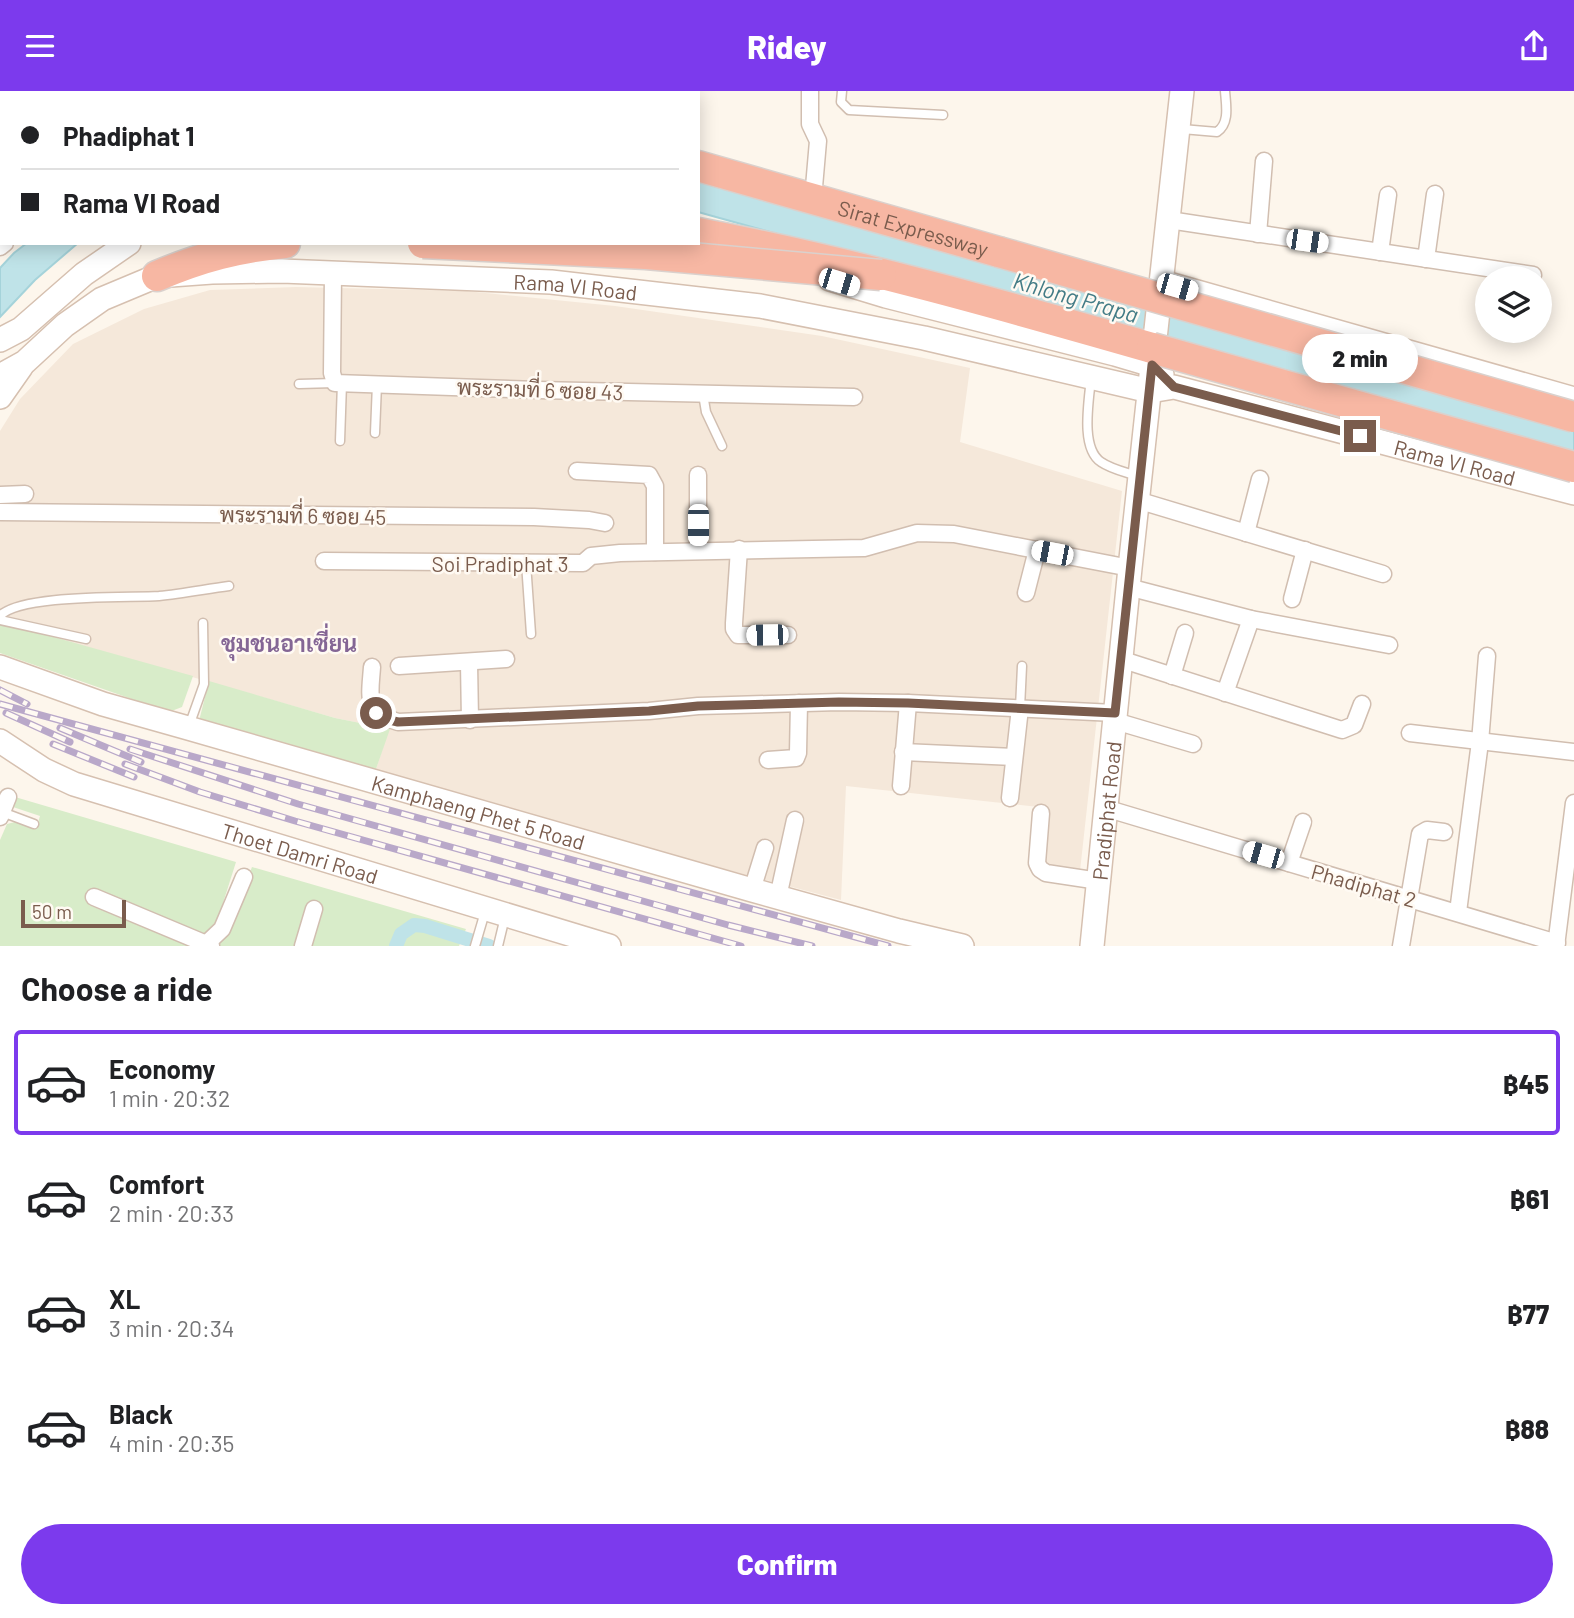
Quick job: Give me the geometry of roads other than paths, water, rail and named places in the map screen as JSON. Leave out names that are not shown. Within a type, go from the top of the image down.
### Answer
[{"type":"highway","name":"Sirat Expressway","points":[[700,167],[1574,417]]},
{"type":"highway","points":[[700,233],[778,248],[1058,321],[1574,467]]},
{"type":"highway","points":[[157,276],[198,259],[272,245]]},
{"type":"highway","points":[[464,245],[646,254],[881,275]]},
{"type":"main road","name":"Pradiphat Road","points":[[1092,946],[1128,578],[1182,91]]},
{"type":"main road","points":[[700,241],[886,296],[1152,365],[1174,387]]},
{"type":"main road","points":[[0,340],[21,329],[84,274],[126,245]]},
{"type":"main road","name":"Rama VI Road","points":[[0,376],[25,362],[65,325],[102,299],[157,276],[212,272],[333,273],[551,282],[760,306],[924,338],[1150,391],[1174,387],[1574,492]]},
{"type":"main road","points":[[1160,294],[1574,399]]},
{"type":"main road","points":[[0,397],[25,362]]},
{"type":"main road","name":"Kamphaeng Phet 5 Road","points":[[0,667],[103,703],[188,728],[752,890],[962,946]]},
{"type":"main road","name":"Thoet Damri Road","points":[[0,741],[44,770],[74,784],[610,946]]},
{"type":"street","points":[[810,91],[810,124],[818,141],[814,187]]},
{"type":"street","points":[[700,155],[1160,294]]},
{"type":"street","points":[[1258,234],[1264,161]]},
{"type":"street","points":[[1426,259],[1436,194]]},
{"type":"street","points":[[1380,252],[1388,195]]},
{"type":"street","points":[[1169,220],[1475,266]]},
{"type":"street","points":[[333,273],[332,373],[338,383]]},
{"type":"street","name":"พระรามที่ 6 ซอย 43","points":[[338,383],[854,397]]},
{"type":"street","points":[[577,471],[649,475],[655,486],[655,552]]},
{"type":"street","points":[[698,475],[698,550]]},
{"type":"street","points":[[1246,533],[1260,479]]},
{"type":"street","points":[[0,495],[25,494]]},
{"type":"street","points":[[1137,500],[1383,574]]},
{"type":"street","name":"พระรามที่ 6 ซอย 45","points":[[0,512],[534,517],[605,523]]},
{"type":"street","name":"Soi Pradiphat 3","points":[[324,561],[583,563],[590,555],[698,550],[864,548],[929,531],[1037,550],[1251,619],[1389,645]]},
{"type":"street","points":[[739,549],[735,632],[746,635],[788,635]]},
{"type":"street","points":[[1026,593],[1037,550]]},
{"type":"street","points":[[1292,599],[1305,550]]},
{"type":"street","points":[[1225,694],[1251,619]]},
{"type":"street","points":[[1172,676],[1185,633]]},
{"type":"street","points":[[1458,912],[1480,742],[1487,656]]},
{"type":"street","points":[[399,666],[506,659]]},
{"type":"street","points":[[1120,659],[1342,730],[1354,725],[1362,704]]},
{"type":"street","points":[[469,663],[470,720]]},
{"type":"street","points":[[372,667],[370,702],[376,713],[385,719],[398,722],[649,711],[698,706],[908,703],[1020,708],[1115,717],[1193,744]]},
{"type":"street","points":[[768,761],[796,758],[799,703]]},
{"type":"street","points":[[901,786],[908,703]]},
{"type":"street","points":[[1010,798],[1020,708]]},
{"type":"street","points":[[1410,733],[1574,752]]},
{"type":"street","points":[[904,752],[1014,757]]},
{"type":"street","points":[[1552,942],[1571,869],[1574,803]]},
{"type":"street","name":"Phadiphat 2","points":[[1105,808],[1552,942]]},
{"type":"street","points":[[1041,813],[1037,863],[1040,869],[1046,873],[1099,881]]},
{"type":"street","points":[[778,897],[795,820]]},
{"type":"street","points":[[1289,863],[1303,822]]},
{"type":"street","points":[[1401,946],[1420,834],[1427,830],[1444,832]]},
{"type":"street","points":[[752,890],[765,848]]},
{"type":"street","points":[[94,897],[206,945],[222,929],[244,877]]},
{"type":"street","points":[[303,946],[314,909]]},
{"type":"lane","points":[[842,91],[841,102],[849,110],[943,115]]},
{"type":"lane","points":[[1179,128],[1217,132],[1222,129],[1226,118],[1225,91]]},
{"type":"lane","points":[[1091,378],[1087,420],[1088,437],[1094,457],[1102,464],[1140,476]]},
{"type":"lane","points":[[299,384],[338,383],[340,441]]},
{"type":"lane","points":[[375,433],[377,384]]},
{"type":"lane","points":[[703,394],[706,412],[722,446]]},
{"type":"lane","points":[[526,563],[531,634]]},
{"type":"lane","points":[[0,618],[13,609],[52,600],[160,596],[229,586]]},
{"type":"lane","points":[[0,618],[86,639]]},
{"type":"lane","points":[[188,728],[204,684],[203,623]]},
{"type":"lane","points":[[1020,708],[1023,666]]},
{"type":"lane","points":[[3,809],[34,824]]},
{"type":"lane","points":[[475,946],[496,911]]},
{"type":"lane","points":[[496,911],[498,946]]},
{"type":"water","name":"Khlong Prapa","points":[[700,177],[1574,421],[1574,456],[700,213]]},
{"type":"water","points":[[24,245],[76,245],[35,280],[0,317],[0,268]]},
{"type":"waterway","points":[[396,946],[401,934],[414,925],[489,946]]},
{"type":"railway","points":[[0,690],[27,704]]},
{"type":"railway","points":[[0,704],[888,946]]},
{"type":"railway","points":[[6,713],[70,742]]},
{"type":"railway","points":[[60,728],[141,762]]},
{"type":"railway","points":[[53,744],[134,777]]},
{"type":"railway","points":[[130,749],[298,804],[728,925],[812,946]]},
{"type":"railway","points":[[125,764],[200,792],[295,821],[741,946]]},
{"type":"district","name":"ชุมชนอาเซี่ยน","points":[[289,643]]}]
